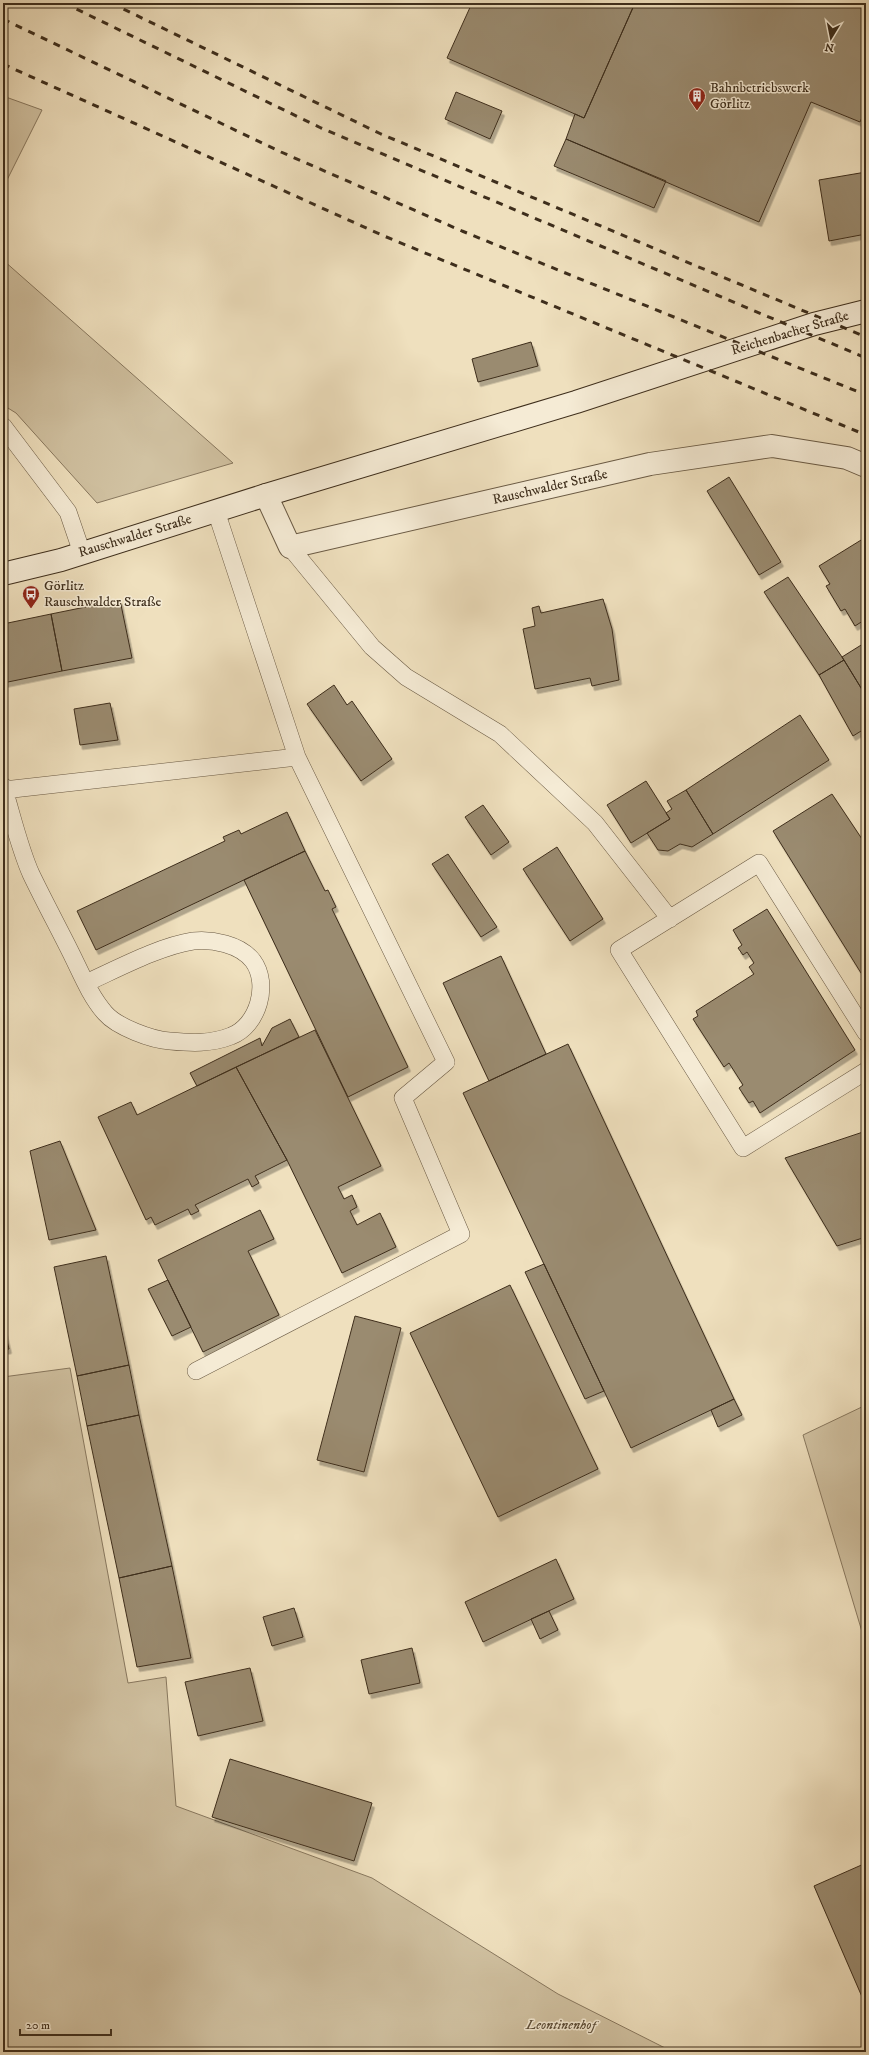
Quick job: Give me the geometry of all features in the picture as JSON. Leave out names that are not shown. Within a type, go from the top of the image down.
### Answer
[{"type":"main road","name":"Reichenbacher Straße","points":[[715,356],[814,324],[866,311]]},
{"type":"main road","name":"Rauschwalder Straße","points":[[3,574],[82,553],[266,495],[576,402],[715,356]]},
{"type":"main road","name":"Rauschwalder Straße","points":[[290,546],[650,464],[772,446],[847,458],[866,466]]},
{"type":"main road","points":[[266,495],[290,546]]},
{"type":"lane","points":[[3,426],[68,512],[82,553]]},
{"type":"lane","points":[[196,1371],[461,1234],[403,1098],[446,1062],[297,757],[216,511]]},
{"type":"lane","points":[[290,546],[372,647],[406,677],[500,734],[596,823],[670,919]]},
{"type":"lane","points":[[86,983],[162,950],[192,942],[208,941],[223,943],[238,949],[253,960],[259,973],[260,990],[255,1014],[245,1027],[233,1036],[209,1043],[161,1040],[136,1033],[106,1014],[86,983],[31,872],[4,788],[297,757]]},
{"type":"lane","points":[[866,1033],[759,863],[619,950],[743,1148],[866,1071]]},
{"type":"green space","points":[[3,96],[42,110],[3,188]]},
{"type":"green space","points":[[3,260],[233,463],[97,503],[16,413],[3,405]]},
{"type":"green space","name":"Leontinenhof","points":[[70,1368],[128,1683],[166,1677],[176,1806],[372,1878],[558,1994],[673,2052],[3,2052],[3,1377]]},
{"type":"green space","points":[[866,1405],[866,1645],[803,1435]]},
{"type":"building","points":[[472,3],[635,3],[584,118],[447,58]]},
{"type":"building","name":"Bahnbetriebswerk Görlitz","points":[[635,3],[866,3],[866,108],[860,122],[811,102],[759,222],[566,139],[575,114],[584,118]]},
{"type":"building","points":[[456,92],[502,111],[490,139],[445,119]]},
{"type":"building","points":[[566,139],[666,181],[654,208],[554,166]]},
{"type":"building","points":[[866,172],[866,234],[829,241],[819,180]]},
{"type":"building","points":[[531,342],[538,366],[478,382],[472,359]]},
{"type":"building","points":[[729,477],[781,562],[759,575],[707,491]]},
{"type":"building","points":[[866,537],[866,619],[855,626],[845,609],[841,611],[826,586],[830,584],[819,566]]},
{"type":"building","points":[[788,577],[844,660],[819,675],[764,592]]},
{"type":"building","points":[[603,599],[612,629],[619,680],[592,686],[590,678],[535,689],[523,629],[535,626],[532,608],[539,606],[541,613]]},
{"type":"building","points":[[120,600],[132,658],[62,671],[51,614]]},
{"type":"building","points":[[51,614],[62,671],[3,683],[3,624]]},
{"type":"building","points":[[866,642],[866,696],[842,657]]},
{"type":"building","points":[[844,660],[866,696],[866,728],[853,736],[819,675]]},
{"type":"building","points":[[334,685],[347,705],[352,701],[392,759],[361,781],[307,704]]},
{"type":"building","points":[[110,703],[118,740],[80,745],[74,709]]},
{"type":"building","points":[[800,715],[829,760],[713,834],[686,790]]},
{"type":"building","points":[[646,781],[670,819],[631,843],[607,805]]},
{"type":"building","points":[[686,790],[713,834],[692,847],[680,844],[668,851],[658,850],[647,833],[670,819],[666,813],[672,809],[667,801]]},
{"type":"building","points":[[832,794],[866,845],[866,970],[861,973],[773,831]]},
{"type":"building","points":[[483,805],[509,842],[491,855],[465,817]]},
{"type":"building","points":[[287,812],[305,851],[96,950],[77,911],[225,841],[223,837],[239,830],[241,834]]},
{"type":"building","points":[[557,847],[603,919],[570,941],[523,869]]},
{"type":"building","points":[[305,851],[325,891],[328,890],[336,907],[332,909],[408,1067],[348,1097],[244,880]]},
{"type":"building","points":[[448,854],[497,927],[481,937],[432,864]]},
{"type":"building","points":[[767,909],[855,1050],[760,1113],[753,1101],[749,1103],[739,1088],[743,1085],[729,1063],[724,1067],[693,1019],[698,1016],[696,1011],[754,974],[749,967],[754,963],[747,952],[743,955],[738,948],[742,945],[733,930]]},
{"type":"building","points":[[501,956],[546,1054],[489,1081],[443,983]]},
{"type":"building","points":[[290,1019],[299,1037],[197,1086],[190,1073],[260,1038],[262,1046],[272,1028]]},
{"type":"building","points":[[315,1030],[381,1166],[338,1187],[344,1199],[352,1195],[357,1207],[350,1211],[357,1225],[380,1213],[396,1247],[342,1273],[287,1160],[236,1067]]},
{"type":"building","points":[[568,1044],[734,1399],[631,1448],[463,1093]]},
{"type":"building","points":[[236,1067],[287,1160],[255,1176],[259,1183],[252,1187],[248,1179],[195,1205],[199,1211],[191,1215],[188,1209],[155,1225],[151,1217],[146,1220],[98,1117],[131,1102],[137,1115]]},
{"type":"building","points":[[866,1131],[866,1237],[837,1246],[785,1158]]},
{"type":"building","points":[[60,1141],[96,1230],[49,1240],[30,1151]]},
{"type":"building","points":[[260,1210],[274,1239],[248,1251],[279,1315],[203,1352],[158,1260]]},
{"type":"building","points":[[106,1256],[129,1365],[77,1376],[54,1267]]},
{"type":"building","points":[[544,1264],[604,1391],[585,1399],[525,1272]]},
{"type":"building","points":[[168,1280],[191,1327],[172,1336],[148,1289]]},
{"type":"building","points":[[510,1285],[598,1469],[498,1517],[410,1333]]},
{"type":"building","points":[[355,1316],[401,1328],[364,1472],[317,1460]]},
{"type":"building","points":[[3,1324],[9,1349],[3,1350]]},
{"type":"building","points":[[129,1365],[139,1415],[87,1426],[77,1376]]},
{"type":"building","points":[[734,1399],[742,1415],[718,1427],[711,1410]]},
{"type":"building","points":[[139,1415],[172,1566],[119,1578],[87,1426]]},
{"type":"building","points":[[556,1559],[574,1599],[483,1642],[465,1602]]},
{"type":"building","points":[[172,1566],[191,1658],[137,1667],[119,1578]]},
{"type":"building","points":[[294,1608],[303,1637],[272,1646],[263,1617]]},
{"type":"building","points":[[549,1611],[558,1630],[540,1639],[531,1619]]},
{"type":"building","points":[[412,1648],[420,1683],[369,1694],[361,1660]]},
{"type":"building","points":[[250,1668],[263,1721],[198,1736],[185,1682]]},
{"type":"building","points":[[230,1759],[372,1803],[354,1861],[212,1817]]},
{"type":"building","points":[[866,1863],[866,2006],[814,1886]]},
{"type":"railway","points":[[64,3],[321,128],[866,358]]},
{"type":"railway","points":[[111,3],[381,134],[866,337]]},
{"type":"railway","points":[[3,19],[281,152],[462,231],[866,395]]},
{"type":"railway","points":[[3,64],[384,236],[866,435]]},
{"type":"place","name":"Bahnbetriebswerk Görlitz","points":[[697,111]]},
{"type":"place","name":"Görlitz Rauschwalder Straße","points":[[31,609]]}]
